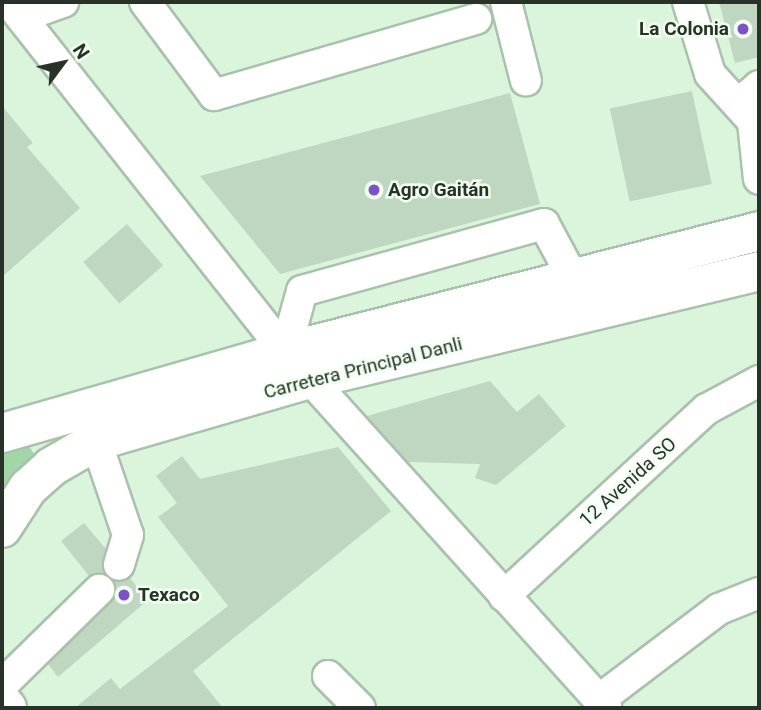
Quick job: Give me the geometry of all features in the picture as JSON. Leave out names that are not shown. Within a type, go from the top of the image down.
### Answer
[{"type":"main road","name":"Carretera Principal Danli","points":[[2,433],[285,352],[759,231]]},
{"type":"main road","name":"Carretera Principal Danli","points":[[2,528],[29,488],[51,467],[96,441],[310,379],[759,271]]},
{"type":"main road","points":[[2,702],[7,708]]},
{"type":"street","points":[[63,2],[15,9],[285,352]]},
{"type":"street","points":[[145,2],[214,95],[477,19]]},
{"type":"street","points":[[506,2],[526,80]]},
{"type":"street","points":[[688,2],[710,74],[754,136]]},
{"type":"street","points":[[759,86],[750,94],[759,179]]},
{"type":"street","points":[[285,352],[302,291],[544,224],[573,278]]},
{"type":"street","points":[[310,379],[602,704],[719,609],[759,593]]},
{"type":"street","name":"12 Avenida SO","points":[[504,596],[707,410],[759,381]]},
{"type":"street","points":[[96,441],[128,535],[119,565]]},
{"type":"street","points":[[2,685],[99,590]]},
{"type":"street","points":[[328,676],[360,708]]},
{"type":"green space","points":[[29,446],[36,457],[2,499],[2,452]]},
{"type":"building","name":"La Colonia","points":[[719,2],[759,2],[759,57],[735,63]]},
{"type":"building","points":[[692,91],[712,184],[630,201],[610,108]]},
{"type":"building","name":"Agro Gaitán","points":[[510,93],[540,204],[280,274],[200,176]]},
{"type":"building","points":[[2,106],[33,143],[27,147],[80,208],[2,277]]},
{"type":"building","points":[[127,224],[163,266],[119,304],[83,262]]},
{"type":"building","points":[[490,381],[517,412],[539,394],[566,426],[496,485],[475,478],[480,464],[408,462],[367,416]]},
{"type":"building","points":[[338,447],[391,511],[193,671],[223,708],[75,708],[111,678],[120,689],[228,606],[158,517],[177,503],[156,476],[182,456],[200,479]]},
{"type":"building","points":[[84,523],[106,549],[104,573],[89,576],[61,541]]},
{"type":"building","points":[[130,578],[148,600],[58,677],[48,664],[111,603],[116,594],[114,582]]},
{"type":"place","name":"La Colonia","points":[[743,29]]},
{"type":"place","name":"Agro Gaitán","points":[[374,190]]},
{"type":"place","name":"Texaco","points":[[124,595]]}]
